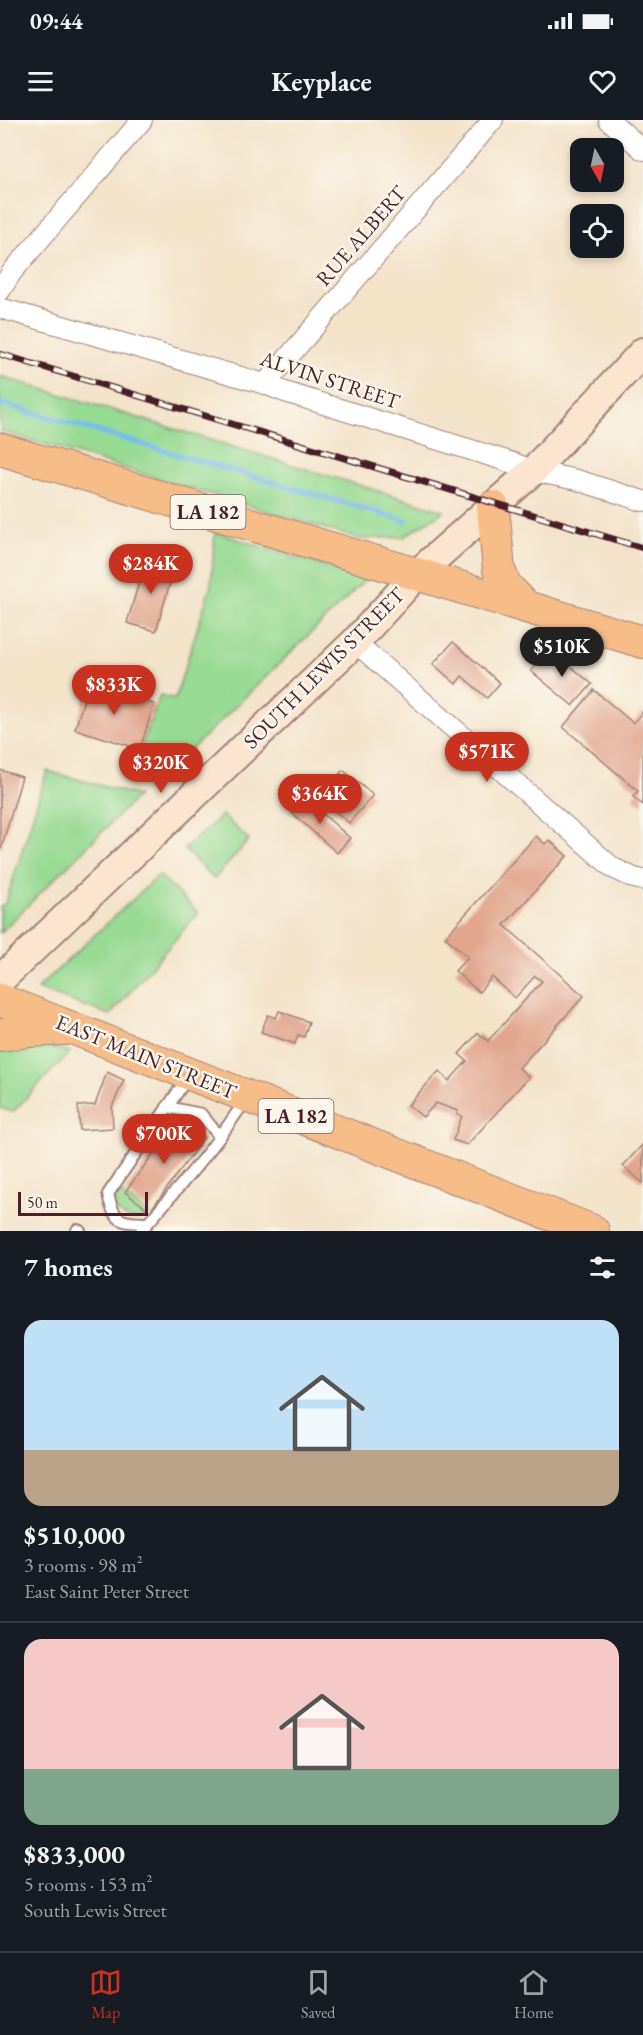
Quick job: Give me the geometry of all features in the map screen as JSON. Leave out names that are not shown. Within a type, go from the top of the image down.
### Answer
[{"type":"main road","name":"SOUTH LEWIS STREET","points":[[0,980],[355,642],[417,573],[533,471],[643,352]]},
{"type":"main road","name":"LA 182","points":[[0,449],[643,642]]},
{"type":"main road","points":[[493,507],[499,570],[505,585],[526,607]]},
{"type":"main road","name":"EAST MAIN STREET","points":[[0,1000],[593,1231]]},
{"type":"main road","points":[[0,1035],[76,1029]]},
{"type":"street","points":[[0,291],[12,272],[142,120]]},
{"type":"street","name":"RUE ALBERT","points":[[265,384],[493,120]]},
{"type":"street","points":[[609,120],[643,150]]},
{"type":"street","name":"ALVIN STREET","points":[[0,308],[265,384],[533,471],[577,480],[643,501]]},
{"type":"street","points":[[355,642],[614,868],[643,880]]},
{"type":"lane","points":[[190,1073],[108,1194],[112,1212],[126,1223],[145,1227],[220,1137],[247,1097]]},
{"type":"lane","points":[[167,1107],[201,1114],[220,1137]]},
{"type":"green space","points":[[0,376],[444,511],[404,537],[360,539],[0,431]]},
{"type":"green space","points":[[215,532],[366,579],[162,778],[134,768],[160,695],[175,699],[211,585]]},
{"type":"green space","points":[[47,771],[138,796],[0,933],[0,907],[6,902]]},
{"type":"green space","points":[[222,815],[249,840],[214,879],[184,849]]},
{"type":"green space","points":[[159,875],[198,913],[110,1015],[37,989]]},
{"type":"green space","points":[[36,1044],[70,1052],[13,1112],[0,1108],[0,1052]]},
{"type":"green space","points":[[118,1191],[149,1214],[132,1220],[121,1214],[116,1210],[114,1200]]},
{"type":"building","points":[[146,558],[175,566],[156,631],[127,623]]},
{"type":"building","points":[[453,642],[500,683],[487,698],[462,676],[456,684],[433,664]]},
{"type":"building","points":[[550,649],[592,684],[573,706],[531,671]]},
{"type":"building","points":[[89,683],[154,704],[140,749],[75,729]]},
{"type":"building","points":[[594,690],[633,723],[643,711],[643,805],[633,797],[638,791],[563,727]]},
{"type":"building","points":[[0,770],[22,777],[1,849],[0,849]]},
{"type":"building","points":[[343,770],[373,795],[349,823],[319,797]]},
{"type":"building","points":[[304,797],[350,838],[337,853],[291,812]]},
{"type":"building","points":[[536,836],[545,844],[549,840],[567,856],[504,925],[584,996],[519,1068],[529,1077],[467,1145],[453,1140],[462,1116],[457,1114],[458,1111],[436,1103],[423,1117],[408,1105],[439,1071],[449,1081],[467,1061],[459,1054],[478,1033],[488,1041],[542,981],[535,976],[515,998],[492,977],[479,992],[455,971],[468,957],[445,937]]},
{"type":"building","points":[[279,1011],[309,1022],[304,1037],[298,1035],[295,1044],[261,1032],[268,1015],[276,1018]]},
{"type":"building","points":[[107,1072],[124,1080],[112,1107],[113,1128],[80,1130],[78,1106],[95,1105]]},
{"type":"building","points":[[179,1119],[204,1138],[150,1211],[125,1192]]},
{"type":"building","points":[[643,1144],[643,1183],[623,1166]]},
{"type":"waterway","points":[[0,403],[406,521]]},
{"type":"railway","points":[[0,354],[643,548]]}]
